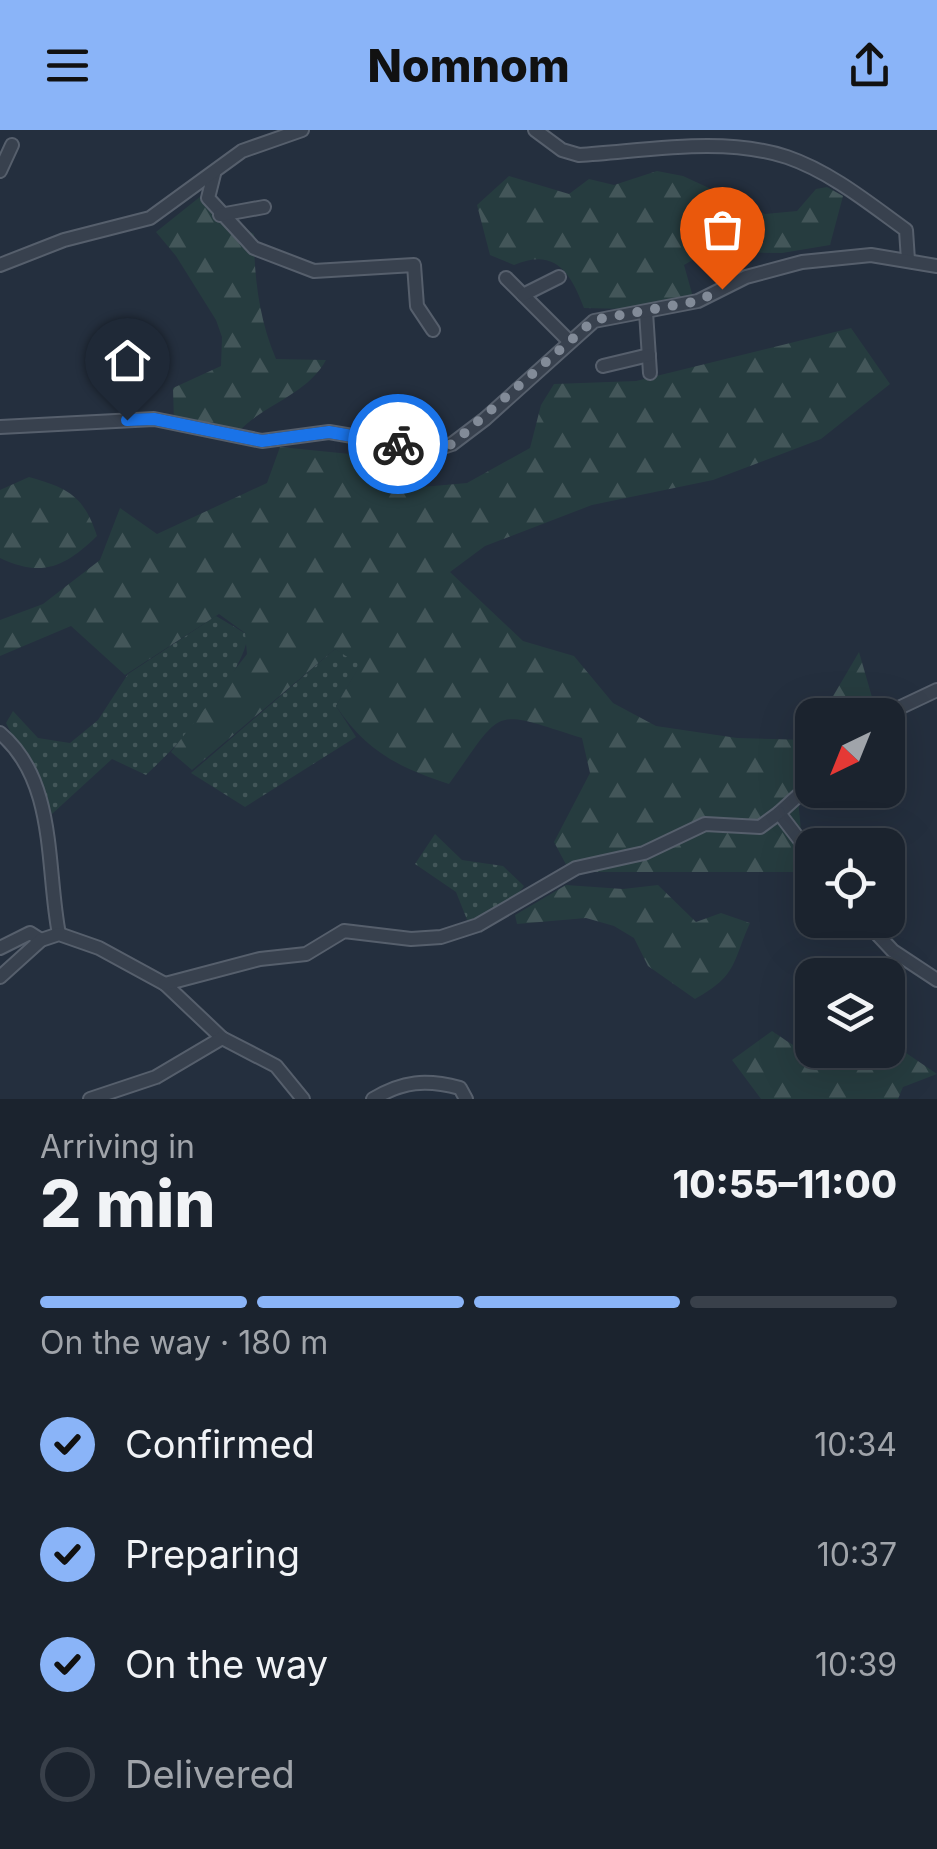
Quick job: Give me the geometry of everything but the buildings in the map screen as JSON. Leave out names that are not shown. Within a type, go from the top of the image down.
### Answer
[{"type":"street","points":[[0,265],[64,240],[150,218],[242,151],[302,130]]},
{"type":"street","points":[[534,130],[562,150],[579,156],[722,147],[761,150],[792,158],[827,176],[906,230],[908,260]]},
{"type":"street","points":[[0,170],[12,146]]},
{"type":"street","points":[[214,174],[208,198],[254,248],[314,272],[414,265],[417,306],[433,330]]},
{"type":"street","points":[[220,215],[264,207]]},
{"type":"street","points":[[0,428],[154,419],[262,441],[329,432],[434,450],[452,444],[485,419],[594,320],[698,301],[746,278],[789,264],[871,255],[937,266]]},
{"type":"street","points":[[523,295],[559,277]]},
{"type":"street","points":[[506,278],[568,340]]},
{"type":"street","points":[[646,312],[650,373]]},
{"type":"street","points":[[603,366],[648,356]]},
{"type":"street","points":[[905,705],[937,690]]},
{"type":"street","points":[[0,733],[24,762],[41,804],[59,934]]},
{"type":"street","points":[[166,984],[260,959],[306,954],[344,931],[411,939],[441,937],[481,924],[576,868],[644,853],[705,824],[760,827],[795,798]]},
{"type":"street","points":[[779,813],[795,834]]},
{"type":"street","points":[[0,948],[30,933],[41,940]]},
{"type":"street","points":[[0,978],[41,940],[59,934],[99,948],[166,984],[222,1038],[276,1066],[303,1099]]},
{"type":"street","points":[[880,938],[893,952],[937,980]]},
{"type":"street","points":[[90,1099],[156,1078],[222,1038]]},
{"type":"street","points":[[373,1099],[395,1086],[413,1082],[460,1088],[466,1099]]},
{"type":"green space","points":[[657,171],[683,176],[765,214],[797,211],[816,189],[827,187],[843,196],[830,245],[782,253],[706,252],[684,265],[693,297],[625,309],[584,308],[567,274],[551,261],[528,260],[514,265],[490,255],[477,205],[509,176],[569,194],[589,179],[614,185]]},
{"type":"green space","points":[[211,188],[227,218],[254,234],[259,298],[276,359],[326,360],[297,391],[238,432],[174,423],[173,388],[221,366],[222,337],[216,320],[176,256],[156,232]]},
{"type":"green space","points":[[851,328],[890,384],[821,439],[713,480],[592,505],[485,546],[450,572],[523,641],[574,656],[613,703],[656,726],[737,738],[795,740],[795,808],[799,808],[801,828],[795,828],[795,872],[570,872],[554,842],[590,773],[582,738],[530,722],[502,721],[480,740],[449,784],[431,778],[385,756],[347,721],[336,706],[360,665],[335,649],[192,770],[171,752],[247,654],[245,633],[219,614],[125,675],[71,626],[0,656],[0,620],[43,604],[100,560],[120,508],[157,534],[267,483],[280,447],[400,459],[422,487],[467,483],[530,448],[541,405],[554,384],[636,381]]},
{"type":"green space","points":[[29,477],[73,496],[86,511],[97,536],[74,555],[52,566],[28,567],[0,558],[0,490]]},
{"type":"green space","points":[[216,616],[248,635],[234,671],[207,710],[146,775],[112,759],[52,814],[6,723],[13,711],[38,738],[70,743],[98,720],[128,674]]},
{"type":"green space","points":[[335,649],[361,664],[336,706],[356,737],[245,807],[191,773]]},
{"type":"green space","points":[[859,652],[872,698],[832,698]]},
{"type":"green space","points":[[435,834],[462,860],[503,866],[524,886],[511,903],[468,922],[456,892],[415,864]]},
{"type":"green space","points":[[566,885],[623,889],[658,885],[696,922],[721,913],[750,923],[727,975],[695,999],[648,966],[634,938],[614,926],[586,918],[517,924],[515,915]]},
{"type":"green space","points":[[772,1031],[795,1045],[795,1068],[905,1068],[905,1052],[937,1074],[903,1087],[898,1099],[761,1099],[732,1060]]},
{"type":"way so far","points":[[398,444],[434,450],[452,444],[594,320],[698,301],[722,289]]},
{"type":"route","points":[[127,420],[154,419],[262,441],[287,441],[329,432],[398,444]]}]
